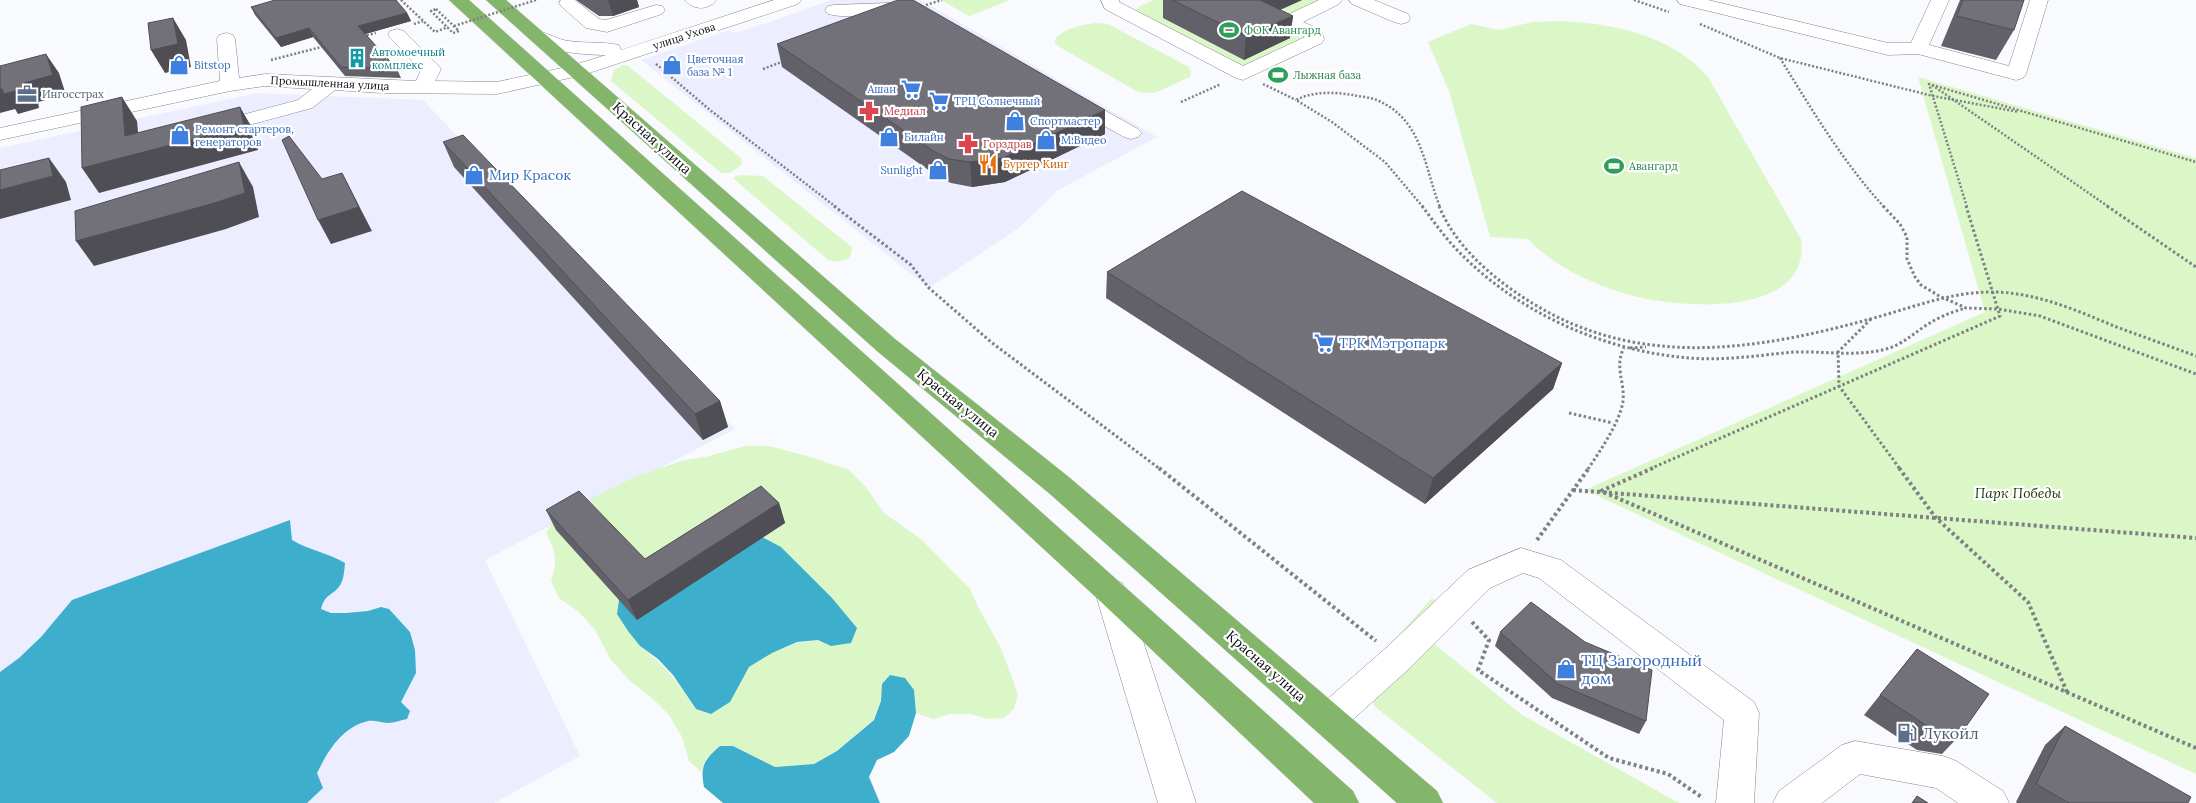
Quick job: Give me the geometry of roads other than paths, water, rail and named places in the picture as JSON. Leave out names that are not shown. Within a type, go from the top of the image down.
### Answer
[{"type":"highway","name":"Красная улица","points":[[458,0],[1112,592],[1340,803]]},
{"type":"highway","name":"Красная улица","points":[[495,0],[886,345],[1060,486],[1424,803]]},
{"type":"street","points":[[694,0],[698,3],[708,0]]},
{"type":"street","name":"улица Ухова","points":[[615,54],[678,28],[762,0]]},
{"type":"street","name":"улица Ухова","points":[[544,78],[572,67],[792,0]]},
{"type":"street","points":[[1110,0],[1111,5],[1243,74],[1315,39],[1314,34],[1292,24],[1290,21],[1332,0]]},
{"type":"street","points":[[1358,0],[1401,18]]},
{"type":"street","points":[[1686,0],[1888,49],[1918,48],[2016,74],[2039,0]]},
{"type":"street","points":[[1918,48],[1940,0]]},
{"type":"street","points":[[568,3],[593,24],[606,26],[649,5],[678,28]]},
{"type":"street","points":[[834,10],[856,11],[889,8],[920,15]]},
{"type":"street","points":[[397,36],[431,69],[422,88]]},
{"type":"street","points":[[536,36],[560,46],[615,54],[602,72],[600,92]]},
{"type":"street","points":[[226,39],[230,85]]},
{"type":"street","name":"Промышленная улица","points":[[0,134],[230,85],[265,80],[422,88],[497,88],[544,78]]},
{"type":"street","points":[[198,133],[305,104],[332,83]]},
{"type":"street","points":[[1056,91],[1130,133]]},
{"type":"street","points":[[1328,720],[1398,658],[1479,579],[1521,560],[1550,569],[1742,713],[1735,803]]},
{"type":"street","points":[[1112,592],[1177,803]]},
{"type":"street","points":[[1792,803],[1855,757],[1943,773],[1990,803]]},
{"type":"water","points":[[290,520],[292,540],[345,563],[341,584],[325,599],[321,609],[331,613],[346,613],[368,611],[381,607],[389,609],[410,632],[415,650],[416,673],[401,702],[410,711],[407,719],[393,723],[368,721],[343,734],[331,748],[317,773],[323,788],[307,803],[0,803],[0,672],[19,658],[41,637],[72,600]]},
{"type":"water","points":[[738,534],[764,538],[781,547],[832,598],[857,628],[851,643],[831,646],[818,640],[797,642],[772,653],[749,667],[730,702],[711,714],[696,709],[673,675],[658,659],[640,646],[628,631],[617,614],[620,593]]},
{"type":"water","points":[[890,675],[905,678],[914,690],[916,713],[909,736],[894,752],[877,760],[869,777],[880,803],[723,803],[704,787],[704,764],[720,746],[733,746],[775,767],[814,764],[837,751],[874,720],[881,701],[882,684]]},
{"type":"place","name":"ФОК Авангард","points":[[1229,30]]},
{"type":"place","name":"Автомоечный комплекс","points":[[357,58]]},
{"type":"place","name":"Bitstop","points":[[179,65]]},
{"type":"place","name":"Цветочная база № 1","points":[[672,65]]},
{"type":"place","name":"Лыжная база","points":[[1278,75]]},
{"type":"place","name":"Ашан","points":[[911,89]]},
{"type":"place","name":"Ингосстрах","points":[[27,94]]},
{"type":"place","name":"ТРЦ Солнечный","points":[[939,101]]},
{"type":"place","name":"Медиал","points":[[869,111]]},
{"type":"place","name":"Спортмастер","points":[[1015,121]]},
{"type":"place","name":"Ремонт стартеров, генераторов","points":[[180,135]]},
{"type":"place","name":"Билайн","points":[[889,137]]},
{"type":"place","name":"М.Видео","points":[[1046,140]]},
{"type":"place","name":"Горздрав","points":[[968,144]]},
{"type":"place","name":"Бургер Кинг","points":[[988,164]]},
{"type":"place","name":"Авангард","points":[[1614,166]]},
{"type":"place","name":"Sunlight","points":[[938,170]]},
{"type":"place","name":"Мир Красок","points":[[474,175]]},
{"type":"place","name":"ТРК Мэтропарк","points":[[1324,343]]},
{"type":"place","name":"ТЦ Загородный дом","points":[[1566,669]]},
{"type":"place","name":"Лукойл","points":[[1907,733]]},
{"type":"park label","name":"Парк Победы","points":[[2018,493]]}]
